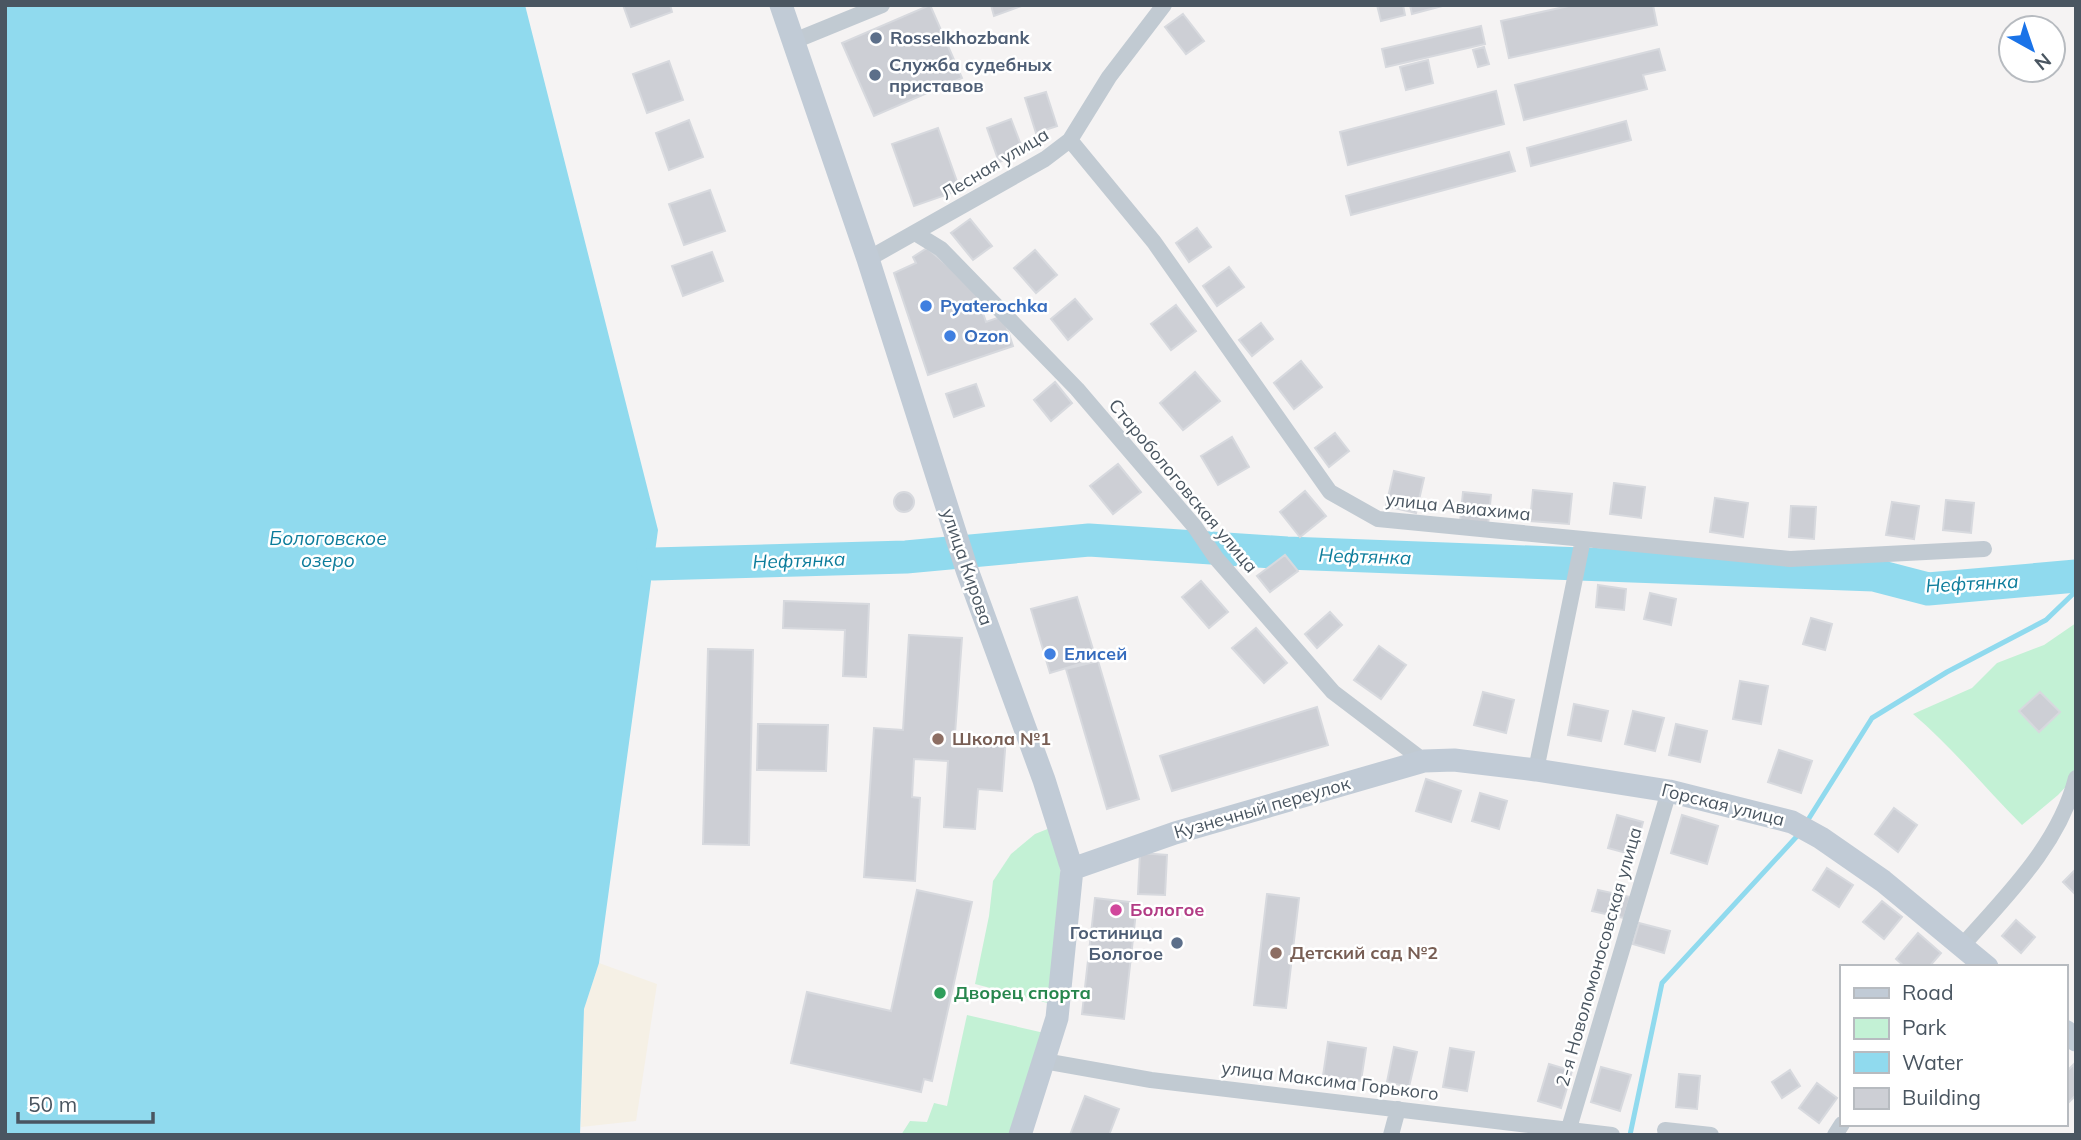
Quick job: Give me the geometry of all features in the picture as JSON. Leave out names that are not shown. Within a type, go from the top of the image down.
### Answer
[{"type":"main road","name":"улица Кирова","points":[[781,5],[868,259],[967,570],[1044,780],[1072,869],[1057,1018],[1020,1135]]},
{"type":"main road","name":"Горская улица","points":[[1454,760],[1669,791],[1792,822],[1821,838],[1883,881],[1963,955],[1983,965]]},
{"type":"main road","name":"Кузнечный переулок","points":[[1072,869],[1175,833],[1424,761],[1454,760]]},
{"type":"street","points":[[794,41],[882,5]]},
{"type":"street","name":"Лесная улица","points":[[868,259],[1045,159],[1070,140],[1110,77],[1164,5]]},
{"type":"street","name":"улица Авиахима","points":[[1070,140],[1154,242],[1330,492],[1378,519],[1790,559],[1984,549]]},
{"type":"street","name":"Старобологовская улица","points":[[915,233],[941,248],[1067,379],[1332,692],[1424,761]]},
{"type":"street","points":[[1536,770],[1583,539]]},
{"type":"street","points":[[1963,955],[2038,859],[2071,799],[2076,778]]},
{"type":"street","name":"2-я Новоломоносовская улица","points":[[1568,1131],[1669,791]]},
{"type":"street","name":"улица Максима Горького","points":[[1044,1060],[1151,1080],[1612,1135]]},
{"type":"street","points":[[1391,1135],[1398,1109]]},
{"type":"street","points":[[1665,1130],[1712,1135]]},
{"type":"green space","points":[[2076,623],[2076,776],[2022,825],[1913,714],[1972,688],[1997,663],[2044,645]]},
{"type":"green space","points":[[1050,828],[1059,862],[1064,899],[1059,1006],[975,984],[993,881],[1011,854],[1035,834]]},
{"type":"green space","points":[[967,1015],[1053,1035],[1022,1135],[901,1135],[910,1121],[927,1122],[934,1103],[947,1106]]},
{"type":"sand","points":[[599,963],[657,984],[636,1121],[581,1127],[584,1009]]},
{"type":"water","name":"Бологовское озеро","points":[[5,5],[525,5],[658,530],[599,963],[584,1009],[580,1135],[5,1135]]},
{"type":"building","points":[[623,5],[670,5],[672,12],[631,27]]},
{"type":"building","points":[[930,5],[962,78],[874,116],[842,43]]},
{"type":"building","points":[[991,5],[1024,5],[994,16]]},
{"type":"building","points":[[1377,5],[1403,5],[1405,15],[1381,21]]},
{"type":"building","points":[[1410,5],[1446,5],[1412,14]]},
{"type":"building","points":[[1573,5],[1653,5],[1657,25],[1509,58],[1501,21]]},
{"type":"building","points":[[1183,14],[1204,41],[1186,54],[1165,27]]},
{"type":"building","points":[[1481,26],[1485,44],[1386,67],[1382,49]]},
{"type":"building","points":[[1484,47],[1489,64],[1478,67],[1473,50]]},
{"type":"building","points":[[1659,49],[1665,70],[1643,75],[1647,89],[1524,120],[1515,85]]},
{"type":"building","points":[[1428,60],[1433,83],[1406,90],[1400,67]]},
{"type":"building","points":[[669,61],[683,100],[647,113],[633,74]]},
{"type":"building","points":[[1496,91],[1504,124],[1348,165],[1340,132]]},
{"type":"building","points":[[1046,92],[1057,126],[1036,133],[1025,98]]},
{"type":"building","points":[[1011,119],[1024,153],[999,162],[987,128]]},
{"type":"building","points":[[689,120],[703,157],[669,170],[656,133]]},
{"type":"building","points":[[1626,121],[1631,140],[1531,166],[1527,148]]},
{"type":"building","points":[[938,128],[960,190],[914,206],[892,144]]},
{"type":"building","points":[[1509,152],[1515,171],[1351,215],[1346,196]]},
{"type":"building","points":[[710,190],[725,231],[684,245],[669,204]]},
{"type":"building","points":[[970,219],[992,246],[973,260],[951,233]]},
{"type":"building","points":[[1197,228],[1211,247],[1189,262],[1176,243]]},
{"type":"building","points":[[927,248],[975,289],[986,322],[1003,316],[1013,346],[928,375],[894,273],[916,263],[913,257]]},
{"type":"building","points":[[1035,250],[1057,275],[1036,293],[1014,268]]},
{"type":"building","points":[[712,252],[723,281],[683,296],[672,266]]},
{"type":"building","points":[[1229,267],[1244,287],[1217,306],[1203,286]]},
{"type":"building","points":[[1075,299],[1092,319],[1068,340],[1051,319]]},
{"type":"building","points":[[1176,305],[1196,331],[1171,350],[1151,324]]},
{"type":"building","points":[[1261,323],[1273,339],[1252,356],[1239,340]]},
{"type":"building","points":[[1301,361],[1322,387],[1294,409],[1274,383]]},
{"type":"building","points":[[1195,372],[1220,401],[1183,430],[1160,403]]},
{"type":"building","points":[[1055,382],[1072,403],[1051,421],[1034,400]]},
{"type":"building","points":[[976,384],[984,406],[954,417],[946,394]]},
{"type":"building","points":[[1335,433],[1349,451],[1329,467],[1315,448]]},
{"type":"building","points":[[1232,437],[1249,467],[1218,485],[1201,456]]},
{"type":"building","points":[[1118,464],[1141,492],[1113,514],[1090,486]]},
{"type":"building","points":[[1394,471],[1424,478],[1416,513],[1386,506]]},
{"type":"building","points":[[1614,483],[1645,487],[1641,518],[1610,514]]},
{"type":"building","points":[[1533,490],[1572,494],[1569,524],[1530,521]]},
{"type":"building","points":[[1305,491],[1326,516],[1300,537],[1280,512]]},
{"type":"building","points":[[900,492],[908,492],[914,502],[908,512],[900,512],[894,506],[894,498]]},
{"type":"building","points":[[1463,492],[1491,495],[1488,525],[1460,522]]},
{"type":"building","points":[[1715,498],[1748,503],[1743,537],[1710,532]]},
{"type":"building","points":[[1946,500],[1974,503],[1971,533],[1943,530]]},
{"type":"building","points":[[1892,502],[1919,506],[1914,539],[1886,535]]},
{"type":"building","points":[[1791,506],[1816,507],[1814,539],[1789,537]]},
{"type":"building","points":[[1285,555],[1298,571],[1270,592],[1257,576]]},
{"type":"building","points":[[1201,581],[1228,612],[1209,628],[1182,597]]},
{"type":"building","points":[[1598,585],[1626,589],[1624,610],[1596,607]]},
{"type":"building","points":[[1650,593],[1676,599],[1671,625],[1644,619]]},
{"type":"building","points":[[1077,597],[1096,659],[1050,673],[1031,609]]},
{"type":"building","points":[[784,601],[869,604],[866,677],[843,676],[845,630],[783,628]]},
{"type":"building","points":[[1330,612],[1342,625],[1317,648],[1305,634]]},
{"type":"building","points":[[1811,618],[1832,624],[1825,650],[1803,644]]},
{"type":"building","points":[[1256,628],[1287,663],[1264,683],[1232,648]]},
{"type":"building","points":[[909,635],[962,638],[955,734],[1006,737],[1002,791],[978,789],[975,829],[944,827],[948,761],[914,759],[912,797],[920,798],[915,881],[864,877],[874,728],[903,730]]},
{"type":"building","points":[[1379,646],[1406,665],[1381,699],[1354,680]]},
{"type":"building","points":[[708,649],[753,650],[749,845],[703,844]]},
{"type":"building","points":[[1098,661],[1139,799],[1107,809],[1066,669]]},
{"type":"building","points":[[1740,681],[1768,686],[1761,724],[1733,719]]},
{"type":"building","points":[[1483,692],[1514,700],[1506,733],[1474,725]]},
{"type":"building","points":[[2040,692],[2060,712],[2039,732],[2019,711]]},
{"type":"building","points":[[1574,704],[1608,711],[1601,741],[1568,735]]},
{"type":"building","points":[[1317,707],[1328,745],[1172,791],[1160,756]]},
{"type":"building","points":[[1633,711],[1664,718],[1655,751],[1625,744]]},
{"type":"building","points":[[758,724],[828,725],[826,771],[757,770]]},
{"type":"building","points":[[1676,724],[1707,731],[1700,762],[1669,755]]},
{"type":"building","points":[[1779,750],[1812,761],[1801,793],[1768,782]]},
{"type":"building","points":[[1426,779],[1461,791],[1451,822],[1416,811]]},
{"type":"building","points":[[1480,793],[1507,801],[1499,829],[1472,821]]},
{"type":"building","points":[[1894,808],[1917,825],[1898,852],[1875,834]]},
{"type":"building","points":[[1617,815],[1643,822],[1634,855],[1608,848]]},
{"type":"building","points":[[1682,815],[1718,826],[1707,864],[1671,853]]},
{"type":"building","points":[[1140,853],[1167,855],[1165,895],[1138,894]]},
{"type":"building","points":[[1827,868],[1853,885],[1839,907],[1813,890]]},
{"type":"building","points":[[2076,869],[2076,895],[2063,882]]},
{"type":"building","points":[[917,890],[972,902],[932,1081],[924,1079],[921,1092],[791,1063],[807,992],[891,1011]]},
{"type":"building","points":[[1598,890],[1630,897],[1624,918],[1592,911]]},
{"type":"building","points":[[1267,894],[1299,898],[1286,1008],[1254,1005]]},
{"type":"building","points":[[1095,898],[1137,903],[1124,1019],[1082,1014]]},
{"type":"building","points":[[1882,901],[1902,917],[1884,939],[1863,922]]},
{"type":"building","points":[[2016,920],[2035,937],[2021,953],[2002,936]]},
{"type":"building","points":[[1639,923],[1670,931],[1664,953],[1633,944]]},
{"type":"building","points":[[1918,933],[1941,953],[1931,965],[1903,965],[1896,959]]},
{"type":"building","points":[[1328,1042],[1366,1048],[1361,1081],[1323,1076]]},
{"type":"building","points":[[1394,1047],[1417,1052],[1409,1087],[1387,1082]]},
{"type":"building","points":[[1450,1048],[1474,1052],[1467,1091],[1443,1087]]},
{"type":"building","points":[[1549,1064],[1572,1071],[1561,1108],[1538,1101]]},
{"type":"building","points":[[2074,1064],[2076,1095],[2067,1104],[2067,1071]]},
{"type":"building","points":[[1601,1067],[1631,1075],[1620,1111],[1591,1102]]},
{"type":"building","points":[[1790,1070],[1800,1086],[1782,1098],[1772,1082]]},
{"type":"building","points":[[1679,1074],[1700,1076],[1697,1109],[1676,1107]]},
{"type":"building","points":[[1817,1083],[1837,1098],[1819,1123],[1799,1108]]},
{"type":"building","points":[[1085,1096],[1119,1109],[1109,1135],[1070,1135]]},
{"type":"waterway","name":"Нефтянка","points":[[653,564],[906,557],[1089,540],[1287,553],[1874,575],[1928,589],[2076,576]]},
{"type":"waterway","points":[[1806,823],[1872,718],[1947,672],[2046,620],[2076,591]]},
{"type":"waterway","points":[[1630,1135],[1662,983],[1799,834]]},
{"type":"place","name":"Rosselkhozbank","points":[[876,38]]},
{"type":"place","name":"Служба судебных приставов","points":[[875,75]]},
{"type":"place","name":"Pyaterochka","points":[[926,306]]},
{"type":"place","name":"Ozon","points":[[950,336]]},
{"type":"place","name":"Елисей","points":[[1050,654]]},
{"type":"place","name":"Школа №1","points":[[938,739]]},
{"type":"place","name":"Бологое","points":[[1116,910]]},
{"type":"place","name":"Гостиница Бологое","points":[[1177,943]]},
{"type":"place","name":"Детский сад №2","points":[[1276,953]]},
{"type":"place","name":"Дворец спорта","points":[[940,993]]}]
